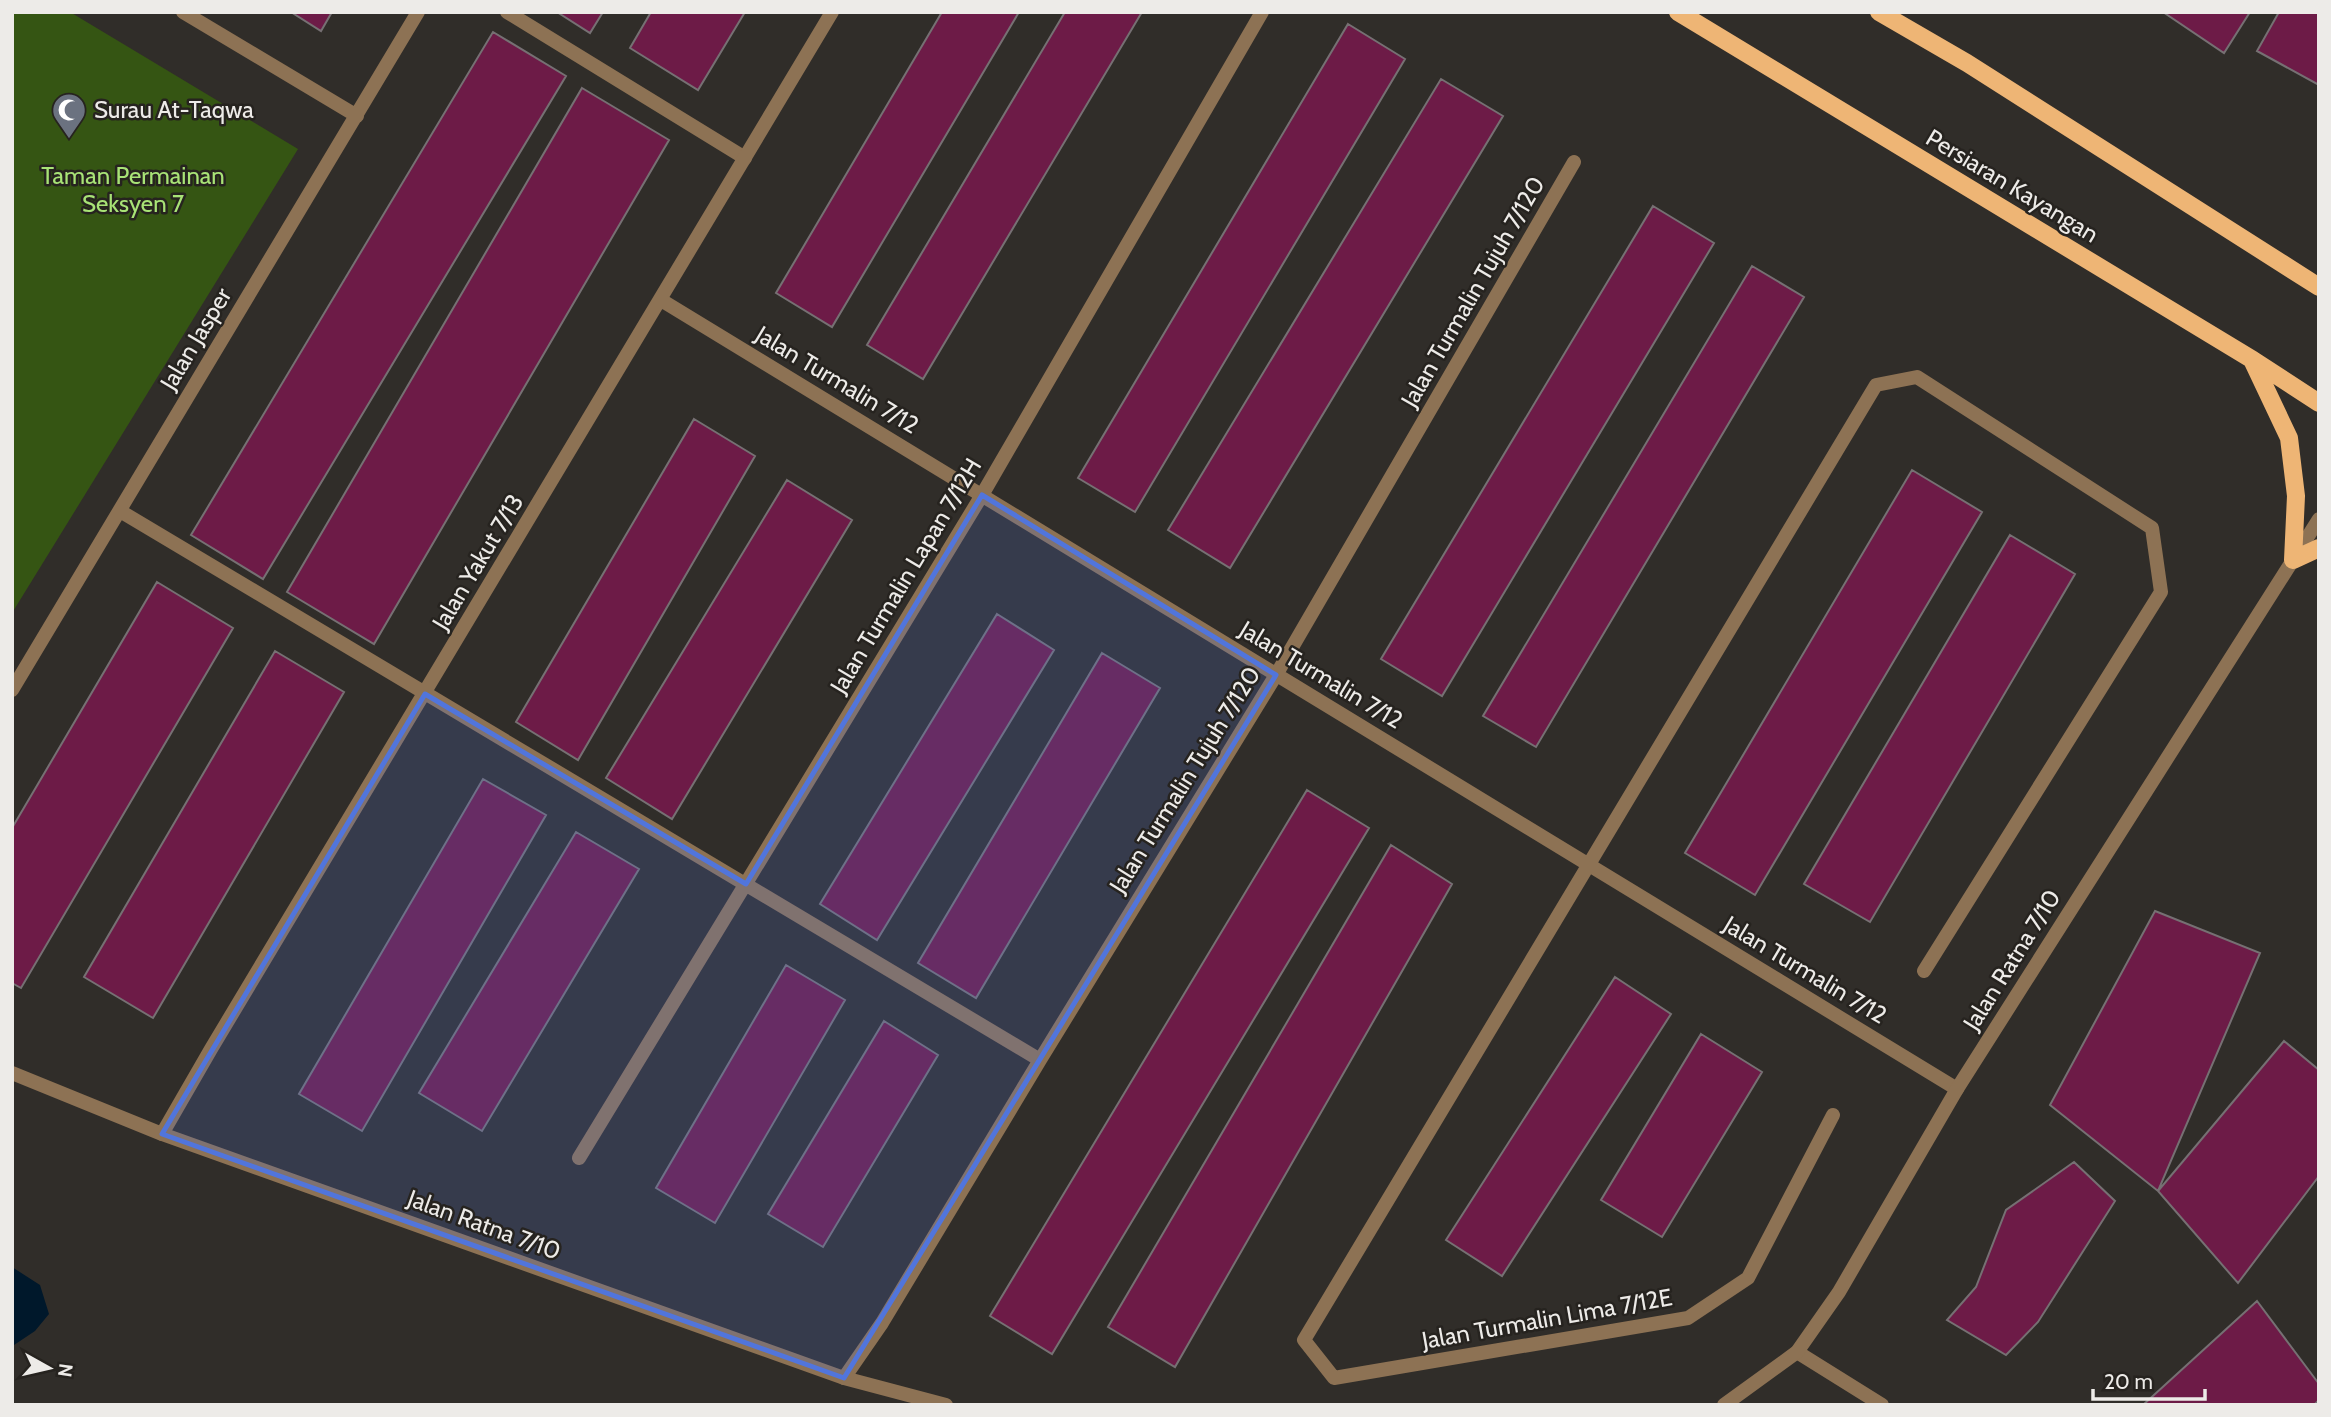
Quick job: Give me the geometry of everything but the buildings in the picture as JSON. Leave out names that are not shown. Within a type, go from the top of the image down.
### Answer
[{"type":"main road","name":"Persiaran Kayangan","points":[[1678,12],[2253,360],[2319,403]]},
{"type":"main road","points":[[1879,12],[1967,63],[2319,287]]},
{"type":"main road","points":[[2253,360],[2290,438],[2296,496],[2293,559],[2319,548]]},
{"type":"street","points":[[183,12],[357,116]]},
{"type":"street","name":"Jalan Jasper","points":[[12,690],[418,12]]},
{"type":"street","points":[[507,12],[746,158]]},
{"type":"street","name":"Jalan Yakut 7/13","points":[[162,1134],[832,12]]},
{"type":"street","name":"Jalan Turmalin Lapan 7/12H","points":[[579,1158],[982,495],[1262,12]]},
{"type":"street","name":"Jalan Turmalin Tujuh 7/120","points":[[844,1378],[882,1323],[1276,675],[1574,162]]},
{"type":"street","name":"Jalan Turmalin 7/12","points":[[662,300],[1957,1089]]},
{"type":"street","points":[[1589,865],[1876,385],[1917,377],[2152,528],[2161,592],[1924,971]]},
{"type":"street","points":[[120,511],[1040,1060]]},
{"type":"street","name":"Jalan Ratna 7/10","points":[[1724,1405],[1797,1352],[1839,1293],[1957,1089],[2319,519]]},
{"type":"street","name":"Jalan Turmalin Lima 7/12E","points":[[1589,865],[1304,1340],[1334,1378],[1688,1318],[1748,1279],[1833,1115]]},
{"type":"street","name":"Jalan Ratna 7/10","points":[[12,1073],[162,1134],[844,1378],[946,1405]]},
{"type":"street","points":[[1797,1352],[1882,1405]]},
{"type":"highlighted area","points":[[982,495],[1276,675],[844,1378],[162,1134],[425,694],[746,884]]},
{"type":"green space","name":"Taman Permainan Seksyen 7","points":[[12,12],[70,12],[298,149],[12,613]]},
{"type":"water","points":[[12,1267],[40,1285],[49,1314],[35,1331],[12,1349]]},
{"type":"place","name":"Surau At-Taqwa","points":[[69,140]]}]
